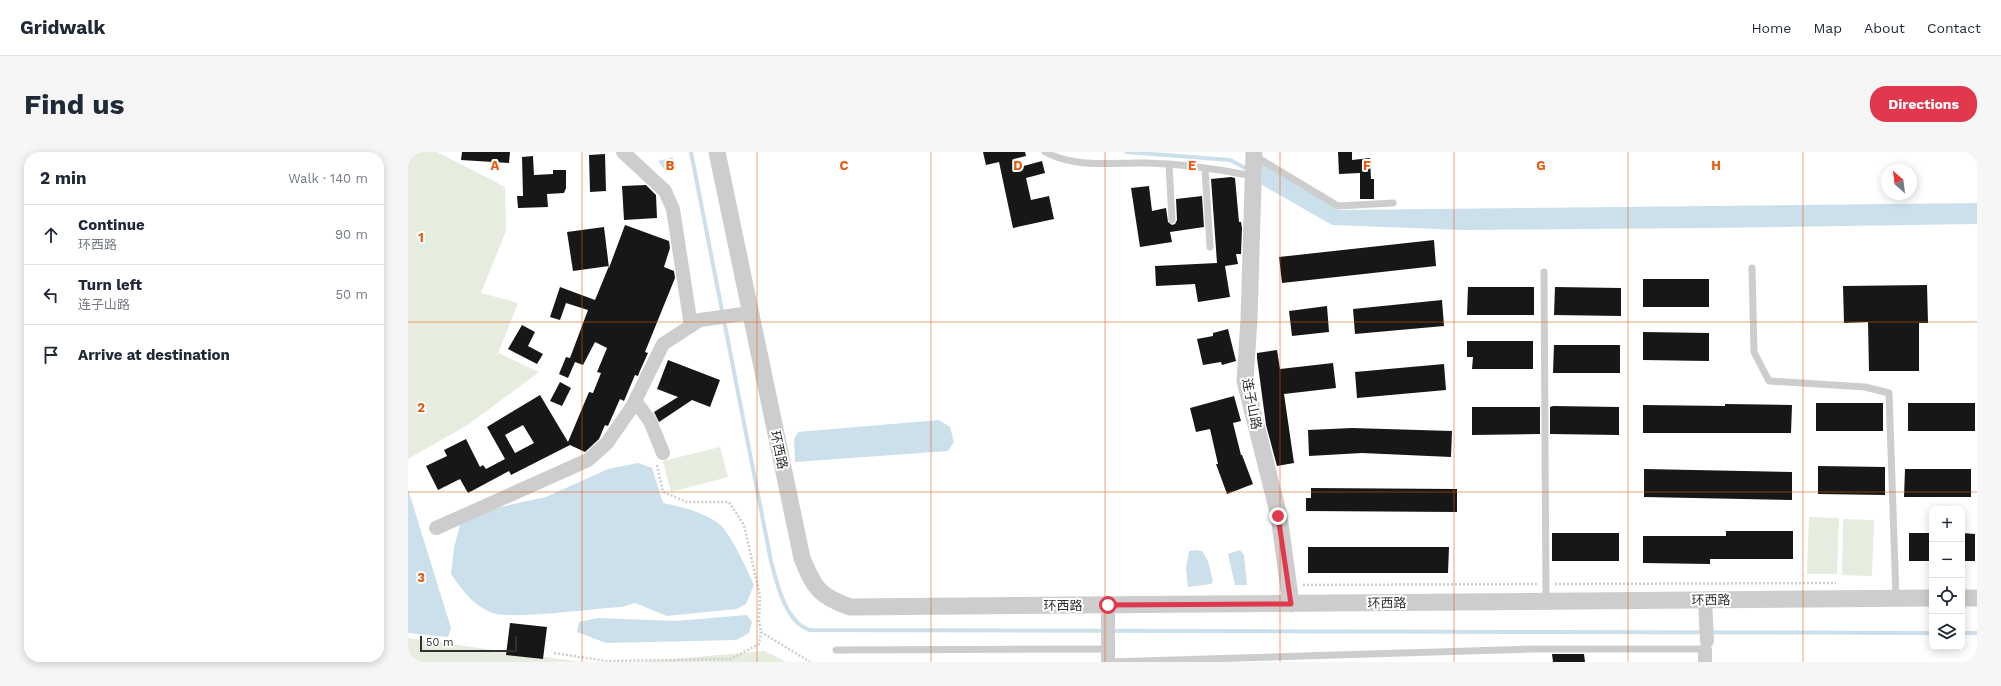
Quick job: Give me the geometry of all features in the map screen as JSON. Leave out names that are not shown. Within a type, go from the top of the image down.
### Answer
[{"type":"street","points":[[623,152],[665,191],[673,210],[696,323]]},
{"type":"street","name":"环西路","points":[[717,152],[802,558],[811,581],[830,600],[850,607],[1929,598]]},
{"type":"street","name":"连子山路","points":[[1254,154],[1249,319],[1245,382],[1278,516],[1291,604]]},
{"type":"street","points":[[436,528],[588,460],[607,443],[635,401],[663,344],[696,323],[751,312]]},
{"type":"street","points":[[635,401],[650,421],[663,452]]},
{"type":"street","points":[[1965,598],[1977,598]]},
{"type":"street","points":[[1705,600],[1706,651]]},
{"type":"street","points":[[1108,605],[1108,653]]},
{"type":"lane","points":[[1045,152],[1058,159],[1091,164],[1148,163],[1254,176]]},
{"type":"lane","points":[[1254,154],[1338,206],[1393,203]]},
{"type":"lane","points":[[1169,165],[1172,220]]},
{"type":"lane","points":[[1205,169],[1210,248]]},
{"type":"lane","points":[[1752,268],[1754,352],[1769,381],[1865,387],[1889,393],[1896,598]]},
{"type":"lane","points":[[1544,272],[1546,601]]},
{"type":"lane","points":[[836,650],[1108,653],[1531,649],[1706,651]]},
{"type":"path","points":[[554,653],[606,661],[731,659],[759,644],[761,632],[759,621],[760,596],[744,525],[729,502],[687,502],[663,492],[655,458],[663,452]]},
{"type":"path","points":[[761,632],[810,662]]},
{"type":"shaded area","points":[[408,152],[437,152],[505,187],[506,231],[481,293],[518,303],[498,353],[539,372],[469,424],[408,459]]},
{"type":"shaded area","points":[[720,447],[728,477],[671,492],[663,461]]},
{"type":"shaded area","points":[[1809,517],[1839,518],[1837,574],[1807,574]]},
{"type":"shaded area","points":[[1843,519],[1874,520],[1872,576],[1842,575]]},
{"type":"shaded area","points":[[408,638],[413,639],[582,662],[408,662]]},
{"type":"shaded area","points":[[765,651],[786,662],[640,662]]},
{"type":"water","points":[[673,157],[674,169],[665,170],[658,161]]},
{"type":"water","points":[[1262,160],[1338,210],[1977,203],[1977,224],[1463,230],[1332,225],[1262,185]]},
{"type":"water","points":[[939,420],[950,427],[954,442],[948,451],[795,462],[794,439],[798,432]]},
{"type":"water","points":[[638,463],[652,468],[663,503],[698,512],[712,519],[722,527],[738,551],[754,585],[746,604],[736,609],[667,616],[635,603],[622,607],[533,615],[500,614],[490,612],[473,601],[463,591],[451,574],[454,548],[460,525],[473,513],[546,497],[608,469]]},
{"type":"water","points":[[408,489],[451,628],[448,637],[408,633]]},
{"type":"water","points":[[1240,550],[1244,555],[1247,585],[1235,585],[1228,554]]},
{"type":"water","points":[[1189,551],[1202,551],[1208,561],[1213,581],[1211,584],[1188,587],[1186,569]]},
{"type":"water","points":[[747,615],[752,622],[749,633],[736,640],[606,643],[577,632],[579,622],[598,618],[675,621]]},
{"type":"building","points":[[462,152],[510,152],[509,163],[461,160]]},
{"type":"building","points":[[983,152],[1025,152],[1026,156],[1014,159],[1016,168],[1042,161],[1045,173],[1026,178],[1031,200],[1049,196],[1054,219],[1013,228],[999,162],[986,165]]},
{"type":"building","points":[[1338,152],[1352,152],[1352,160],[1370,158],[1371,179],[1374,179],[1374,199],[1360,199],[1360,173],[1339,174]]},
{"type":"building","points":[[605,154],[606,191],[590,192],[589,155]]},
{"type":"building","points":[[533,156],[534,175],[553,174],[553,170],[566,170],[566,188],[564,193],[547,194],[548,207],[518,208],[517,196],[523,196],[522,157]]},
{"type":"building","points":[[1235,178],[1239,222],[1241,222],[1242,228],[1241,254],[1236,254],[1238,264],[1225,266],[1230,297],[1198,302],[1195,284],[1156,286],[1155,266],[1217,263],[1211,179]]},
{"type":"building","points":[[646,185],[656,195],[657,218],[624,220],[622,186]]},
{"type":"building","points":[[1149,186],[1152,211],[1166,208],[1168,222],[1172,225],[1175,224],[1177,220],[1176,199],[1202,196],[1204,227],[1170,232],[1172,242],[1140,247],[1131,188]]},
{"type":"building","points":[[625,225],[669,241],[670,248],[664,267],[674,271],[675,278],[645,352],[648,353],[638,376],[635,375],[624,401],[620,399],[608,426],[605,425],[599,439],[585,452],[570,445],[511,475],[509,471],[468,493],[460,479],[438,490],[426,466],[447,456],[444,450],[466,439],[480,467],[483,465],[486,469],[505,459],[487,427],[540,395],[568,442],[589,392],[593,393],[601,373],[597,372],[607,348],[595,342],[583,365],[575,362],[568,378],[559,374],[566,357],[570,358],[588,310],[566,303],[560,320],[550,317],[560,287],[595,300]],"holes":[[[523,425],[534,443],[515,453],[505,435]]]},
{"type":"building","points":[[604,227],[609,266],[573,271],[567,232]]},
{"type":"building","points":[[1434,240],[1436,266],[1282,283],[1279,257]]},
{"type":"building","points":[[1643,279],[1709,279],[1709,307],[1643,307]]},
{"type":"building","points":[[1927,285],[1928,323],[1919,323],[1919,371],[1869,371],[1868,322],[1844,323],[1843,286]]},
{"type":"building","points":[[1468,287],[1534,287],[1534,315],[1467,315]]},
{"type":"building","points":[[1555,287],[1621,288],[1621,316],[1554,315]]},
{"type":"building","points":[[1442,300],[1444,326],[1355,334],[1353,309]]},
{"type":"building","points":[[1327,306],[1329,332],[1292,336],[1289,311]]},
{"type":"building","points":[[522,325],[535,332],[528,346],[543,354],[537,364],[508,349]]},
{"type":"building","points":[[1228,329],[1236,361],[1222,365],[1221,362],[1203,365],[1197,339],[1213,336],[1213,333]]},
{"type":"building","points":[[1643,332],[1709,333],[1709,361],[1643,360]]},
{"type":"building","points":[[1467,341],[1533,341],[1533,369],[1472,369],[1473,357],[1467,357]]},
{"type":"building","points":[[1554,345],[1620,345],[1620,373],[1553,373]]},
{"type":"building","points":[[1277,350],[1280,369],[1333,363],[1336,388],[1284,394],[1294,463],[1277,466],[1266,425],[1257,353]]},
{"type":"building","points":[[668,360],[720,380],[710,407],[692,400],[659,422],[654,412],[678,397],[657,389]]},
{"type":"building","points":[[1444,364],[1446,390],[1357,398],[1355,372]]},
{"type":"building","points":[[560,382],[571,388],[562,406],[550,401]]},
{"type":"building","points":[[1234,396],[1241,421],[1233,423],[1241,455],[1253,484],[1227,494],[1216,464],[1218,464],[1210,429],[1196,432],[1190,408]]},
{"type":"building","points":[[1816,403],[1883,403],[1883,431],[1816,431]]},
{"type":"building","points":[[1908,403],[1975,403],[1975,431],[1908,431]]},
{"type":"building","points":[[1725,404],[1792,405],[1791,433],[1643,433],[1643,405],[1725,406]]},
{"type":"building","points":[[1472,407],[1540,407],[1540,434],[1472,435]]},
{"type":"building","points":[[1550,407],[1619,407],[1619,435],[1550,434]]},
{"type":"building","points":[[1352,428],[1452,431],[1451,457],[1362,453],[1309,456],[1308,430]]},
{"type":"building","points":[[1818,466],[1885,467],[1885,495],[1818,494]]},
{"type":"building","points":[[1644,469],[1792,472],[1792,500],[1644,497]]},
{"type":"building","points":[[1905,469],[1971,469],[1971,497],[1904,497]]},
{"type":"building","points":[[1311,488],[1457,489],[1457,512],[1306,511],[1306,498],[1311,498]]},
{"type":"building","points":[[1726,531],[1793,531],[1793,559],[1710,559],[1710,564],[1643,563],[1643,536],[1726,536]]},
{"type":"building","points":[[1552,533],[1619,533],[1619,561],[1552,561]]},
{"type":"building","points":[[1909,533],[1929,533],[1929,561],[1909,561]]},
{"type":"building","points":[[1965,533],[1975,534],[1975,561],[1965,561]]},
{"type":"building","points":[[1308,547],[1449,547],[1448,573],[1308,573]]},
{"type":"building","points":[[510,623],[547,627],[543,659],[506,655]]},
{"type":"building","points":[[1552,654],[1584,654],[1585,662],[1553,662]]},
{"type":"waterway","points":[[691,152],[771,561],[783,601],[797,622],[809,630],[1929,633]]},
{"type":"waterway","points":[[1126,152],[1230,160],[1249,170]]},
{"type":"waterway","points":[[1965,633],[1977,633]]},
{"type":"route","points":[[1108,605],[1291,604],[1278,516]]}]
